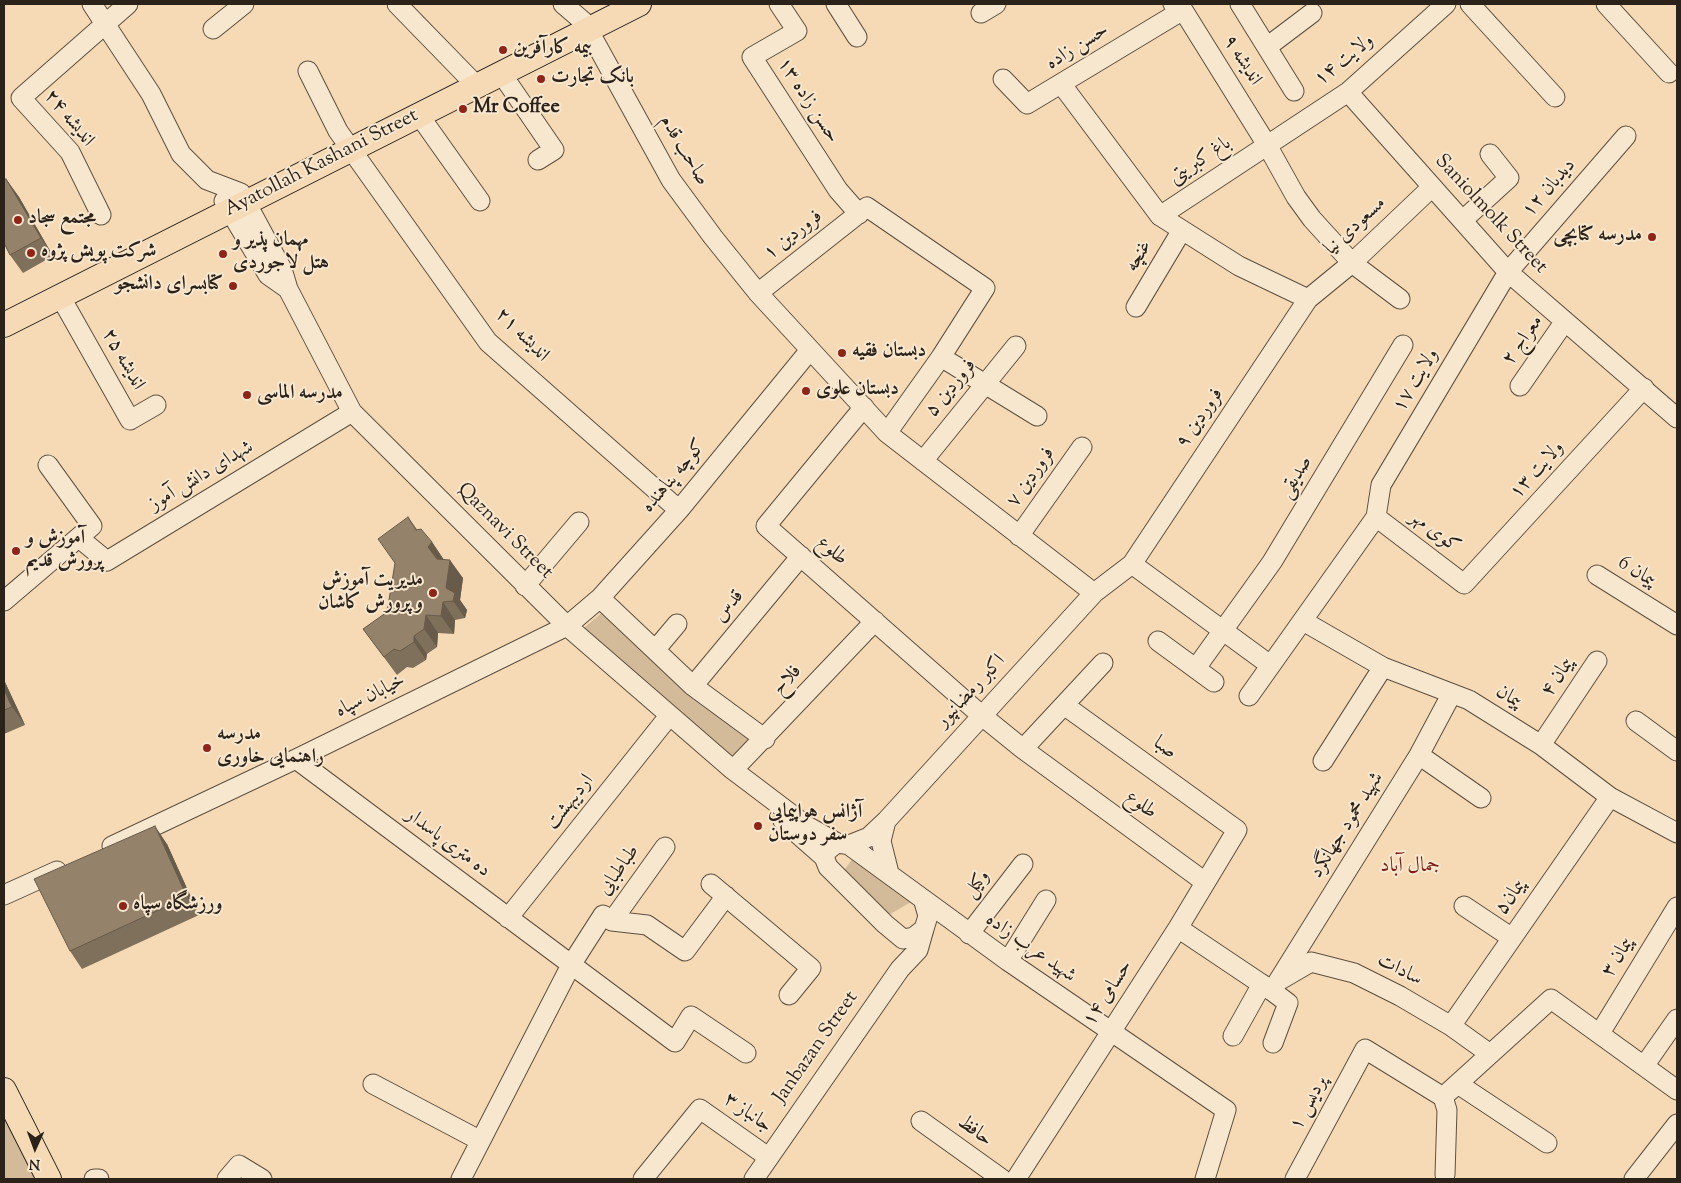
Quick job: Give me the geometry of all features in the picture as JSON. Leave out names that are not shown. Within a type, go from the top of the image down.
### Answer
[{"type":"main road","name":"Ayatollah Kashani Street","points":[[349,145],[419,115],[501,73],[620,4]]},
{"type":"main road","name":"Ayatollah Kashani Street","points":[[4,325],[235,202],[349,145],[470,78],[586,25],[639,4]]},
{"type":"main road","name":"Ayatollah Kashani Street","points":[[4,307],[114,251],[235,202]]},
{"type":"main road","points":[[5,1096],[48,1179]]},
{"type":"street","points":[[92,4],[151,94],[181,154],[206,180],[235,202]]},
{"type":"street","points":[[104,23],[128,4]]},
{"type":"street","points":[[213,29],[244,4]]},
{"type":"street","points":[[397,4],[470,78]]},
{"type":"street","points":[[563,4],[586,25]]},
{"type":"street","name":"حسن زاده ۱۳","points":[[779,4],[797,31],[752,58],[838,190],[859,214]]},
{"type":"street","points":[[836,4],[857,37]]},
{"type":"street","points":[[1240,4],[1294,91]]},
{"type":"street","name":"ولایت ۱۴","points":[[1267,145],[1348,92],[1446,4]]},
{"type":"street","points":[[1470,4],[1555,97]]},
{"type":"street","points":[[1606,4],[1669,73]]},
{"type":"street","name":"حسن زاده","points":[[1002,79],[1027,104],[1062,85],[1178,7]]},
{"type":"street","name":"اندیشه ۹","points":[[1178,7],[1267,145],[1296,197],[1352,263],[1400,299]]},
{"type":"street","points":[[1267,47],[1312,13]]},
{"type":"street","name":"اندیشه ۲۴","points":[[101,215],[70,152],[21,98],[104,23]]},
{"type":"street","name":"صاحب قدم","points":[[586,25],[672,180],[758,293],[887,433],[1094,594]]},
{"type":"street","name":"اندیشه ۲۱","points":[[308,71],[338,131],[488,342],[678,510]]},
{"type":"street","points":[[501,73],[546,155]]},
{"type":"street","points":[[1062,85],[1160,216],[1239,266],[1308,298]]},
{"type":"street","name":"Saniolmolk Street","points":[[1348,92],[1508,272],[1677,418]]},
{"type":"street","points":[[419,115],[480,201]]},
{"type":"street","name":"دیدبان ۱۲","points":[[1508,272],[1626,136]]},
{"type":"street","name":"باغ کبریتی","points":[[1160,216],[1267,145]]},
{"type":"street","points":[[1463,220],[1509,178],[1490,154]]},
{"type":"street","name":"مسعودی نیا","points":[[1308,298],[1352,263],[1432,187]]},
{"type":"street","name":"Qaznavi Street","points":[[235,202],[268,275],[288,289],[352,412],[567,626],[668,716],[733,770]]},
{"type":"street","points":[[859,214],[867,206],[985,288],[941,357],[887,433]]},
{"type":"street","name":"فروردین ۱","points":[[758,293],[859,214]]},
{"type":"street","name":"غنچه","points":[[1136,307],[1182,230]]},
{"type":"street","name":"ولایت ۱۷","points":[[1376,517],[1381,485],[1508,272]]},
{"type":"street","name":"اندیشه ۲۵","points":[[60,296],[130,420],[156,405]]},
{"type":"street","name":"فروردین ۹","points":[[1094,594],[1132,564],[1308,298]]},
{"type":"street","name":"معراج ۲","points":[[1520,386],[1565,321]]},
{"type":"street","name":"صدیقی","points":[[1222,630],[1272,562],[1403,345]]},
{"type":"street","name":"فروردین ۵","points":[[922,460],[1016,346]]},
{"type":"street","name":"کوچه پناهنده","points":[[567,626],[600,598],[678,510],[810,350]]},
{"type":"street","points":[[941,357],[1037,416]]},
{"type":"street","name":"ولایت ۱۳","points":[[1464,584],[1644,388]]},
{"type":"street","name":"طلوع","points":[[864,407],[766,526],[980,715],[1023,749],[1205,882]]},
{"type":"street","name":"شهدای دانش آموز","points":[[79,538],[107,561],[352,412]]},
{"type":"street","name":"فروردین ۷","points":[[1019,536],[1082,447]]},
{"type":"street","points":[[4,601],[92,526],[48,465]]},
{"type":"street","points":[[1249,696],[1376,517]]},
{"type":"street","name":"کوی مهر","points":[[1376,517],[1464,584]]},
{"type":"street","points":[[525,586],[579,522]]},
{"type":"street","name":"قدس","points":[[693,686],[801,556]]},
{"type":"street","points":[[1132,564],[1270,665]]},
{"type":"street","name":"پیمان 6","points":[[1597,575],[1677,625]]},
{"type":"street","name":"اکبر رمضانپور","points":[[843,844],[868,837],[886,821],[980,715],[1094,594]]},
{"type":"street","points":[[600,598],[693,686],[765,739]]},
{"type":"street","name":"فلاح","points":[[733,770],[765,739],[875,621]]},
{"type":"street","name":"پیمان","points":[[1303,622],[1383,667],[1469,700],[1541,745],[1610,797],[1677,833]]},
{"type":"street","points":[[656,649],[677,624]]},
{"type":"street","name":"خیابان سپاه","points":[[94,854],[296,759],[567,626]]},
{"type":"street","points":[[1196,668],[1222,630]]},
{"type":"street","points":[[1158,641],[1214,682]]},
{"type":"street","name":"پیمان ۴","points":[[1541,745],[1597,661]]},
{"type":"street","points":[[1023,749],[1102,663]]},
{"type":"street","points":[[1323,762],[1383,667]]},
{"type":"street","name":"شهید محمود جهانگرد","points":[[1234,1036],[1271,985],[1418,755],[1452,695]]},
{"type":"street","name":"صبا","points":[[1064,705],[1237,830]]},
{"type":"street","name":"اردیبهشت","points":[[508,918],[668,716]]},
{"type":"street","points":[[1636,721],[1677,751]]},
{"type":"street","points":[[1418,755],[1481,798]]},
{"type":"street","name":"ده متری پاسدار","points":[[296,759],[675,1042],[691,1016],[746,1054]]},
{"type":"street","points":[[733,770],[783,822],[824,857],[828,867],[884,924],[903,938],[914,937],[924,929]]},
{"type":"street","name":"شهید عرب زاده","points":[[733,770],[807,826],[843,844],[889,873],[924,902],[969,934],[1226,1110],[1205,1179]]},
{"type":"street","name":"پیمان۵","points":[[1451,1026],[1610,797]]},
{"type":"street","points":[[886,821],[881,841],[889,873]]},
{"type":"street","name":"حسامی ۱۴","points":[[1016,1179],[1178,928],[1237,830]]},
{"type":"street","points":[[824,857],[828,850],[843,844]]},
{"type":"street","name":"طباطبایی","points":[[612,921],[665,846]]},
{"type":"street","points":[[4,895],[76,862]]},
{"type":"street","name":"وکیل","points":[[969,934],[1023,864]]},
{"type":"street","points":[[711,884],[811,968],[789,995]]},
{"type":"street","points":[[460,1179],[571,965],[602,916],[612,921],[647,925],[684,951],[726,896]]},
{"type":"street","points":[[1008,961],[1046,900]]},
{"type":"street","points":[[900,969],[918,950],[928,916],[924,902]]},
{"type":"street","points":[[1464,906],[1512,938]]},
{"type":"street","name":"پیمان ۳","points":[[1600,1033],[1677,908]]},
{"type":"street","points":[[1178,928],[1271,985],[1288,1003],[1273,1043]]},
{"type":"street","name":"Janbazan Street","points":[[754,1179],[768,1156],[900,969],[903,938]]},
{"type":"street","name":"سادات","points":[[1271,985],[1311,962],[1354,974],[1400,996],[1451,1026],[1490,1054]]},
{"type":"street","points":[[1446,1178],[1446,1110],[1443,1097],[1551,999],[1677,1090]]},
{"type":"street","points":[[1644,1066],[1677,1019]]},
{"type":"street","name":"پردیس ۱","points":[[1296,1179],[1365,1049],[1443,1097]]},
{"type":"street","points":[[373,1084],[479,1140]]},
{"type":"street","points":[[1458,1084],[1547,1143]]},
{"type":"street","name":"جانباز ۳","points":[[643,1179],[700,1109],[768,1156]]},
{"type":"street","name":"حافظ","points":[[921,1121],[1002,1179]]},
{"type":"street","points":[[1634,1179],[1677,1124]]},
{"type":"street","points":[[227,1179],[238,1165],[262,1179]]},
{"type":"street","points":[[94,1179],[99,1179]]},
{"type":"shaded area","points":[[605,610],[754,739],[729,763],[584,628]]},
{"type":"shaded area","points":[[856,854],[911,902],[887,916],[839,877]]},
{"type":"shaded area","points":[[7,1117],[39,1179],[4,1179],[4,1122]]},
{"type":"building","name":"مجتمع سجاد","points":[[6,179],[41,238],[10,255],[4,243],[4,180]]},
{"type":"building","name":"مدیریت آموزش و پرورش کاشان","points":[[408,517],[416,530],[421,529],[432,542],[428,547],[437,559],[450,560],[446,588],[455,593],[453,601],[443,602],[441,616],[426,615],[424,629],[414,636],[414,642],[400,651],[394,649],[384,657],[363,629],[387,612],[395,563],[378,539]]},
{"type":"building","points":[[4,689],[12,707],[4,710]]},
{"type":"building","name":"ورزشگاه سپاه","points":[[155,826],[187,897],[70,951],[34,879]]},
{"type":"place","name":"بیمه کارآفرین","points":[[503,50]]},
{"type":"place","name":"بانک تجارت","points":[[541,79]]},
{"type":"place","name":"Mr Coffee","points":[[463,109]]},
{"type":"place","name":"مجتمع سجاد","points":[[18,220]]},
{"type":"place","name":"مدرسه کتابچی","points":[[1652,237]]},
{"type":"place","name":"شرکت پویش پژوه","points":[[31,253]]},
{"type":"place","name":"مهمان پذیر و هتل لاجوردی","points":[[223,254]]},
{"type":"place","name":"کتابسرای دانشجو","points":[[233,286]]},
{"type":"place","name":"دبستان فقیه","points":[[842,353]]},
{"type":"place","name":"دبستان علوی","points":[[806,391]]},
{"type":"place","name":"مدرسه الماسی","points":[[247,395]]},
{"type":"place","name":"آموزش و پرورش قدیم","points":[[16,551]]},
{"type":"place","name":"مدیریت آموزش و پرورش کاشان","points":[[433,593]]},
{"type":"place","name":"مدرسه راهنمایی خاوری","points":[[207,748]]},
{"type":"place","name":"آژانس هواپیمایی سفر دوستان","points":[[758,826]]},
{"type":"place","name":"ورزشگاه سپاه","points":[[123,906]]},
{"type":"district","name":"جمال آباد","points":[[1410,867]]}]
